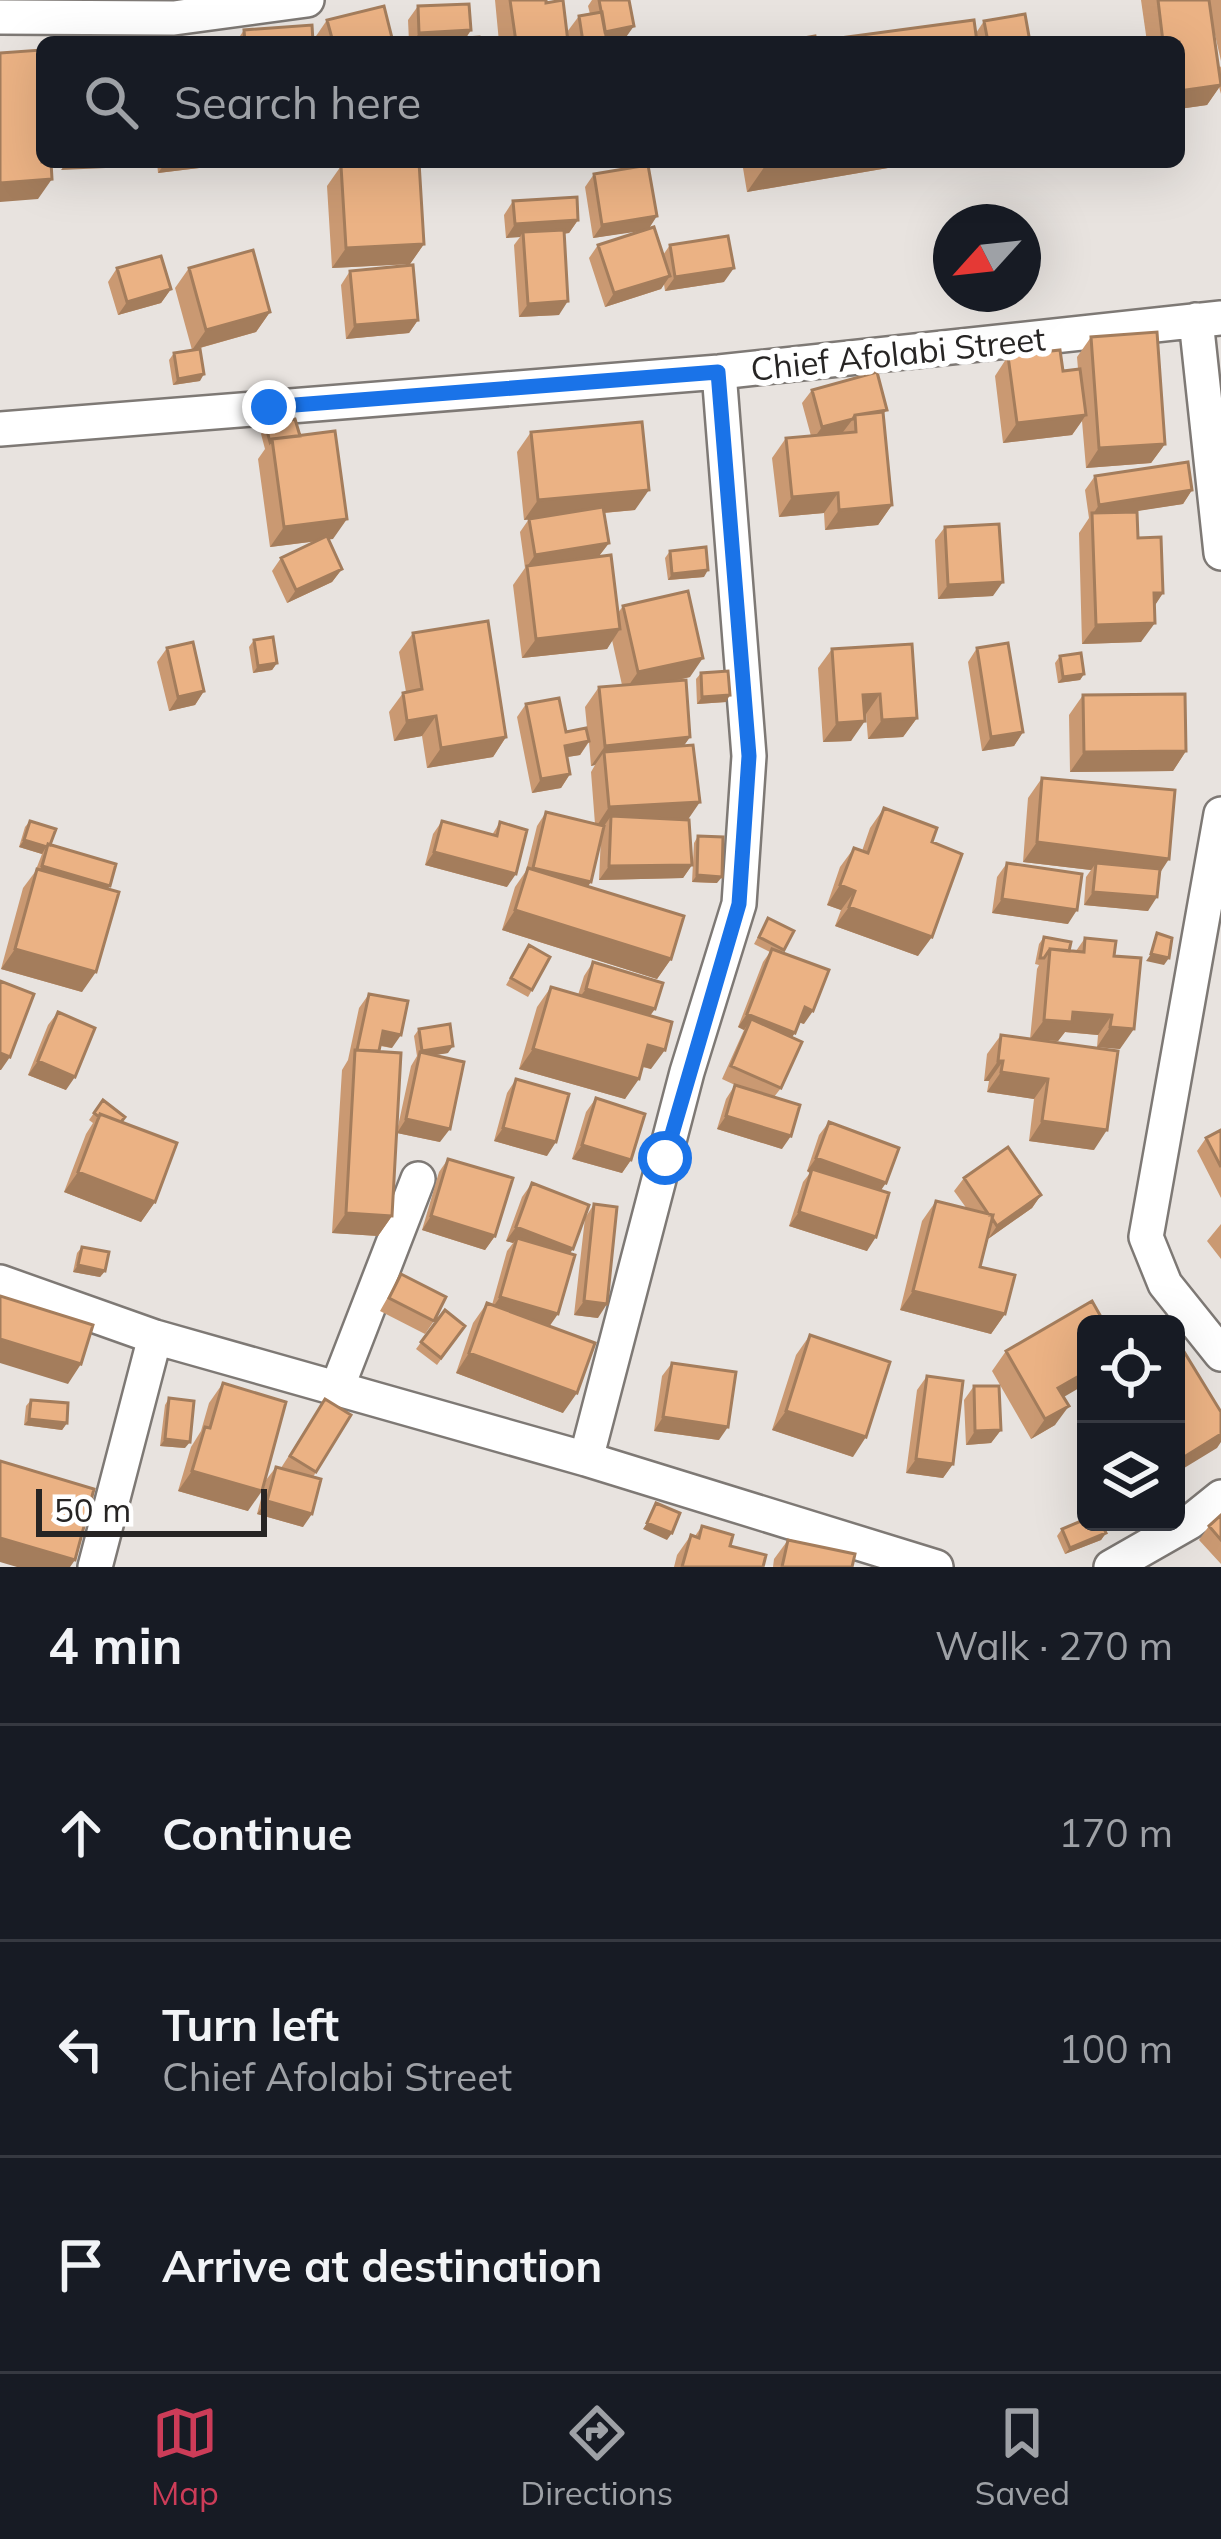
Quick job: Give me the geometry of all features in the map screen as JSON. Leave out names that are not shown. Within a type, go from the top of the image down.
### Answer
[{"type":"street","points":[[0,17],[174,18],[307,0]]},
{"type":"street","points":[[1208,319],[1221,553]]},
{"type":"street","name":"Chief Afolabi Street","points":[[0,429],[718,372],[1208,319]]},
{"type":"street","points":[[586,1459],[687,1072],[739,904],[749,756],[718,372]]},
{"type":"street","points":[[1221,814],[1146,1237],[1165,1284],[1221,1354]]},
{"type":"street","points":[[337,1388],[418,1178]]},
{"type":"street","points":[[0,1282],[154,1337],[586,1459],[936,1567]]},
{"type":"street","points":[[95,1567],[154,1337]]},
{"type":"street","points":[[1111,1567],[1190,1522],[1221,1497]]},
{"type":"building","points":[[510,0],[563,0],[567,36],[515,36]]},
{"type":"building","points":[[599,0],[629,0],[634,26],[605,32]]},
{"type":"building","points":[[1158,0],[1209,0],[1221,85],[1185,90],[1185,36],[1162,36]]},
{"type":"building","points":[[469,4],[471,30],[419,33],[418,6]]},
{"type":"building","points":[[384,6],[392,36],[331,36],[327,20]]},
{"type":"building","points":[[602,12],[606,36],[582,36],[579,16]]},
{"type":"building","points":[[1025,14],[1029,36],[987,36],[984,21]]},
{"type":"building","points":[[974,20],[976,36],[854,36]]},
{"type":"building","points":[[312,25],[313,36],[244,36],[244,30]]},
{"type":"building","points":[[36,50],[36,168],[51,168],[52,179],[0,183],[0,53]]},
{"type":"building","points":[[341,168],[419,168],[424,244],[346,248]]},
{"type":"building","points":[[649,168],[657,216],[602,225],[594,174]]},
{"type":"building","points":[[577,197],[578,220],[515,224],[513,201]]},
{"type":"building","points":[[654,227],[670,276],[614,293],[598,245]]},
{"type":"building","points":[[564,230],[568,301],[528,304],[523,232]]},
{"type":"building","points":[[728,236],[734,268],[675,277],[670,245]]},
{"type":"building","points":[[253,250],[270,312],[206,330],[189,268]]},
{"type":"building","points":[[161,256],[171,289],[127,302],[117,268]]},
{"type":"building","points":[[413,265],[418,320],[355,325],[350,271]]},
{"type":"building","points":[[1157,332],[1165,444],[1099,448],[1091,337]]},
{"type":"building","points":[[200,349],[204,374],[178,379],[174,353]]},
{"type":"building","points":[[1060,350],[1063,371],[1080,369],[1086,415],[1017,423],[1008,356]]},
{"type":"building","points":[[877,372],[887,410],[822,427],[812,390]]},
{"type":"building","points":[[883,412],[892,505],[839,510],[838,493],[792,497],[786,438],[856,432],[855,415]]},
{"type":"building","points":[[295,419],[300,436],[270,442],[266,427]]},
{"type":"building","points":[[642,422],[649,490],[538,500],[531,432]]},
{"type":"building","points":[[335,431],[347,519],[284,527],[272,439]]},
{"type":"building","points":[[1188,462],[1192,490],[1099,505],[1095,476]]},
{"type":"building","points":[[603,507],[609,543],[535,555],[529,519]]},
{"type":"building","points":[[1137,512],[1138,538],[1161,537],[1163,593],[1154,593],[1155,623],[1096,625],[1092,513]]},
{"type":"building","points":[[999,524],[1003,582],[948,585],[945,527]]},
{"type":"building","points":[[327,536],[342,569],[296,590],[281,558]]},
{"type":"building","points":[[706,547],[708,570],[672,574],[670,551]]},
{"type":"building","points":[[611,555],[620,629],[536,639],[527,566]]},
{"type":"building","points":[[688,591],[703,658],[638,672],[623,606]]},
{"type":"building","points":[[488,621],[506,737],[441,748],[436,716],[407,721],[403,693],[422,689],[413,633]]},
{"type":"building","points":[[273,637],[277,663],[258,666],[254,640]]},
{"type":"building","points":[[193,642],[204,691],[178,697],[167,648]]},
{"type":"building","points":[[1008,643],[1023,732],[991,737],[977,648]]},
{"type":"building","points":[[912,644],[917,718],[882,720],[880,694],[863,695],[865,721],[837,723],[832,649]]},
{"type":"building","points":[[1081,653],[1084,674],[1063,677],[1060,656]]},
{"type":"building","points":[[728,671],[730,695],[702,697],[701,673]]},
{"type":"building","points":[[686,680],[690,737],[605,746],[599,687]]},
{"type":"building","points":[[1185,694],[1186,751],[1084,752],[1083,695]]},
{"type":"building","points":[[559,698],[566,732],[586,728],[589,741],[565,746],[570,774],[541,779],[526,704]]},
{"type":"building","points":[[693,745],[700,802],[609,807],[604,752]]},
{"type":"building","points":[[1042,778],[1175,790],[1169,859],[1037,842]]},
{"type":"building","points":[[884,808],[937,828],[932,842],[962,854],[932,937],[849,907],[855,891],[840,885],[854,848],[868,853]]},
{"type":"building","points":[[546,812],[604,826],[591,882],[533,868]]},
{"type":"building","points":[[611,816],[689,820],[692,865],[609,866]]},
{"type":"building","points":[[30,821],[56,829],[50,845],[24,840]]},
{"type":"building","points":[[442,821],[497,836],[500,822],[527,830],[516,874],[434,852]]},
{"type":"building","points":[[698,836],[723,837],[722,877],[697,875]]},
{"type":"building","points":[[48,844],[116,864],[110,886],[42,866]]},
{"type":"building","points":[[1007,863],[1082,874],[1077,910],[1002,899]]},
{"type":"building","points":[[1096,863],[1160,869],[1157,897],[1093,892]]},
{"type":"building","points":[[528,868],[684,916],[671,959],[515,910]]},
{"type":"building","points":[[37,869],[119,892],[96,972],[15,949]]},
{"type":"building","points":[[768,918],[794,931],[784,950],[759,937]]},
{"type":"building","points":[[1157,933],[1172,938],[1169,958],[1151,954]]},
{"type":"building","points":[[1044,937],[1071,942],[1069,951],[1050,949],[1040,958]]},
{"type":"building","points":[[1085,938],[1116,941],[1114,956],[1141,958],[1134,1029],[1110,1027],[1112,1015],[1073,1012],[1072,1022],[1044,1020],[1050,949],[1084,952]]},
{"type":"building","points":[[529,945],[550,957],[532,990],[511,978]]},
{"type":"building","points":[[772,949],[829,970],[813,1011],[805,1007],[795,1033],[747,1014]]},
{"type":"building","points":[[593,962],[663,983],[655,1009],[586,989]]},
{"type":"building","points":[[0,981],[34,994],[10,1057],[0,1053]]},
{"type":"building","points":[[551,987],[672,1022],[665,1050],[648,1045],[639,1079],[533,1049]]},
{"type":"building","points":[[369,994],[408,1001],[401,1035],[383,1031],[379,1051],[357,1050]]},
{"type":"building","points":[[58,1012],[95,1028],[75,1077],[38,1061]]},
{"type":"building","points":[[751,1019],[802,1042],[781,1088],[731,1066]]},
{"type":"building","points":[[450,1024],[453,1046],[422,1051],[419,1029]]},
{"type":"building","points":[[1001,1035],[1118,1051],[1107,1130],[1042,1121],[1048,1079],[1001,1072]]},
{"type":"building","points":[[355,1050],[401,1053],[392,1216],[346,1213]]},
{"type":"building","points":[[420,1052],[464,1062],[450,1129],[406,1119]]},
{"type":"building","points":[[516,1079],[569,1094],[556,1142],[503,1128]]},
{"type":"building","points":[[735,1085],[800,1105],[791,1136],[726,1116]]},
{"type":"building","points":[[596,1098],[645,1114],[631,1160],[582,1145]]},
{"type":"building","points":[[103,1100],[125,1117],[121,1122],[94,1113]]},
{"type":"building","points":[[100,1114],[177,1143],[155,1202],[78,1172]]},
{"type":"building","points":[[829,1122],[899,1148],[886,1183],[816,1158]]},
{"type":"building","points":[[1221,1130],[1221,1167],[1206,1138]]},
{"type":"building","points":[[1008,1147],[1041,1195],[997,1226],[964,1178]]},
{"type":"building","points":[[448,1159],[513,1178],[495,1236],[431,1216]]},
{"type":"building","points":[[812,1169],[889,1193],[876,1237],[799,1212]]},
{"type":"building","points":[[532,1183],[589,1205],[573,1249],[516,1227]]},
{"type":"building","points":[[936,1201],[993,1215],[980,1267],[1015,1275],[1005,1314],[913,1291]]},
{"type":"building","points":[[594,1204],[617,1207],[607,1304],[584,1301]]},
{"type":"building","points":[[517,1238],[575,1255],[558,1314],[500,1297]]},
{"type":"building","points":[[82,1247],[109,1252],[105,1271],[78,1265]]},
{"type":"building","points":[[401,1274],[446,1297],[434,1321],[389,1298]]},
{"type":"building","points":[[0,1296],[93,1325],[81,1364],[0,1339]]},
{"type":"building","points":[[1092,1301],[1100,1315],[1077,1315],[1077,1377],[1058,1388],[1069,1406],[1045,1419],[1006,1351]]},
{"type":"building","points":[[487,1303],[595,1343],[577,1393],[469,1353]]},
{"type":"building","points":[[445,1310],[465,1326],[441,1358],[421,1342]]},
{"type":"building","points":[[810,1335],[890,1362],[866,1437],[786,1411]]},
{"type":"building","points":[[1185,1353],[1221,1412],[1221,1434],[1185,1456]]},
{"type":"building","points":[[672,1363],[736,1372],[728,1427],[663,1417]]},
{"type":"building","points":[[927,1376],[963,1381],[953,1464],[916,1459]]},
{"type":"building","points":[[223,1383],[286,1402],[262,1491],[192,1471]]},
{"type":"building","points":[[974,1386],[999,1386],[1001,1430],[975,1431]]},
{"type":"building","points":[[169,1398],[194,1401],[190,1442],[165,1439]]},
{"type":"building","points":[[325,1399],[351,1415],[316,1472],[290,1456]]},
{"type":"building","points":[[31,1400],[68,1403],[67,1423],[29,1419]]},
{"type":"building","points":[[0,1461],[94,1489],[75,1560],[0,1538]]},
{"type":"building","points":[[276,1467],[321,1479],[312,1514],[267,1501]]},
{"type":"building","points":[[656,1503],[680,1513],[672,1533],[647,1523]]},
{"type":"building","points":[[1221,1515],[1221,1540],[1209,1526]]},
{"type":"building","points":[[1077,1523],[1077,1531],[1106,1533],[1070,1548],[1062,1529]]},
{"type":"building","points":[[702,1526],[733,1535],[730,1546],[766,1555],[763,1567],[682,1567],[691,1535],[699,1538]]},
{"type":"building","points":[[788,1540],[855,1554],[852,1567],[782,1567]]},
{"type":"route","points":[[269,407],[718,372],[749,756],[739,904],[665,1158]]}]
